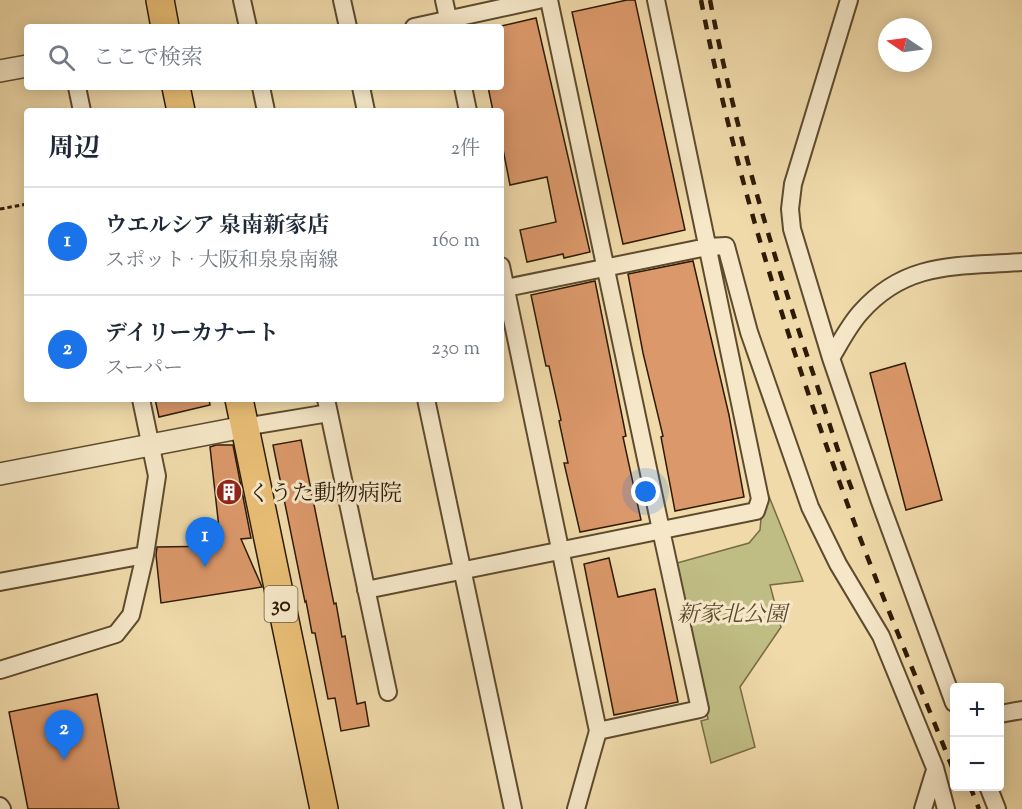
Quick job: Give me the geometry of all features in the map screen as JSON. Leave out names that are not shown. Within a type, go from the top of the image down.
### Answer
[{"type":"main road","points":[[160,0],[164,24]]},
{"type":"main road","points":[[177,90],[180,108]]},
{"type":"main road","name":"30","points":[[240,402],[324,809]]},
{"type":"street","points":[[242,0],[247,24]]},
{"type":"street","points":[[342,0],[347,24]]},
{"type":"street","points":[[444,0],[449,23],[538,0]]},
{"type":"street","points":[[549,0],[700,709],[598,731]]},
{"type":"street","points":[[366,590],[756,511],[760,499],[656,0]]},
{"type":"street","points":[[849,0],[793,184],[790,209],[792,229],[831,358],[879,499],[950,692]]},
{"type":"street","points":[[0,71],[24,67]]},
{"type":"street","points":[[78,90],[81,108]]},
{"type":"street","points":[[262,90],[265,108]]},
{"type":"street","points":[[362,90],[365,108]]},
{"type":"street","points":[[464,90],[467,108]]},
{"type":"street","points":[[504,289],[707,247],[726,246],[749,332],[810,507],[838,564],[880,636],[935,768],[946,809]]},
{"type":"street","points":[[831,358],[860,313],[882,292],[899,281],[928,269],[1022,262]]},
{"type":"street","points":[[504,294],[561,550],[598,731],[576,809]]},
{"type":"street","points":[[0,670],[116,634],[131,615],[145,555],[157,476],[142,402]]},
{"type":"street","points":[[427,402],[513,809]]},
{"type":"street","points":[[0,474],[244,427],[328,406],[388,692]]},
{"type":"street","points":[[0,582],[145,555]]},
{"type":"street","points":[[1004,713],[1022,711]]},
{"type":"street","points":[[923,809],[935,768]]},
{"type":"street","points":[[990,791],[997,809]]},
{"type":"path","points":[[0,209],[24,205]]},
{"type":"green space","name":"新家北公園","points":[[764,484],[803,581],[770,585],[781,627],[740,687],[755,747],[711,763],[701,721],[708,719],[677,563],[749,543],[760,530]]},
{"type":"building","points":[[635,0],[685,230],[623,244],[572,12]]},
{"type":"building","points":[[536,18],[590,252],[564,258],[563,254],[527,262],[520,230],[556,222],[547,177],[510,185],[504,154],[504,108],[492,108],[489,90],[504,90],[504,25]]},
{"type":"building","points":[[693,261],[729,415],[744,497],[675,511],[661,437],[663,436],[643,353],[628,274]]},
{"type":"building","points":[[595,281],[626,436],[623,437],[641,520],[580,532],[564,463],[568,463],[559,421],[561,420],[549,366],[546,366],[531,295]]},
{"type":"building","points":[[905,363],[942,500],[906,510],[870,373]]},
{"type":"building","points":[[156,402],[210,402],[210,405],[159,417]]},
{"type":"building","points":[[301,440],[334,604],[336,603],[342,637],[345,636],[357,704],[365,702],[369,726],[341,731],[335,698],[328,699],[315,633],[312,633],[273,445]]},
{"type":"building","points":[[233,445],[251,538],[241,539],[262,587],[161,603],[157,547],[221,546],[210,447]]},
{"type":"building","points":[[609,558],[618,597],[655,589],[678,702],[614,715],[584,564]]},
{"type":"building","points":[[97,694],[119,809],[28,809],[9,712]]},
{"type":"railway","points":[[701,0],[728,124],[780,308],[855,525],[950,762]]},
{"type":"railway","points":[[710,0],[731,95],[769,237],[853,492]]},
{"type":"railway","points":[[972,791],[979,809]]},
{"type":"place","name":"くうた動物病院","points":[[229,492]]},
{"type":"place","name":"ウエルシア 泉南新家店","points":[[205,567]]},
{"type":"place","name":"デイリーカナート","points":[[64,760]]}]
